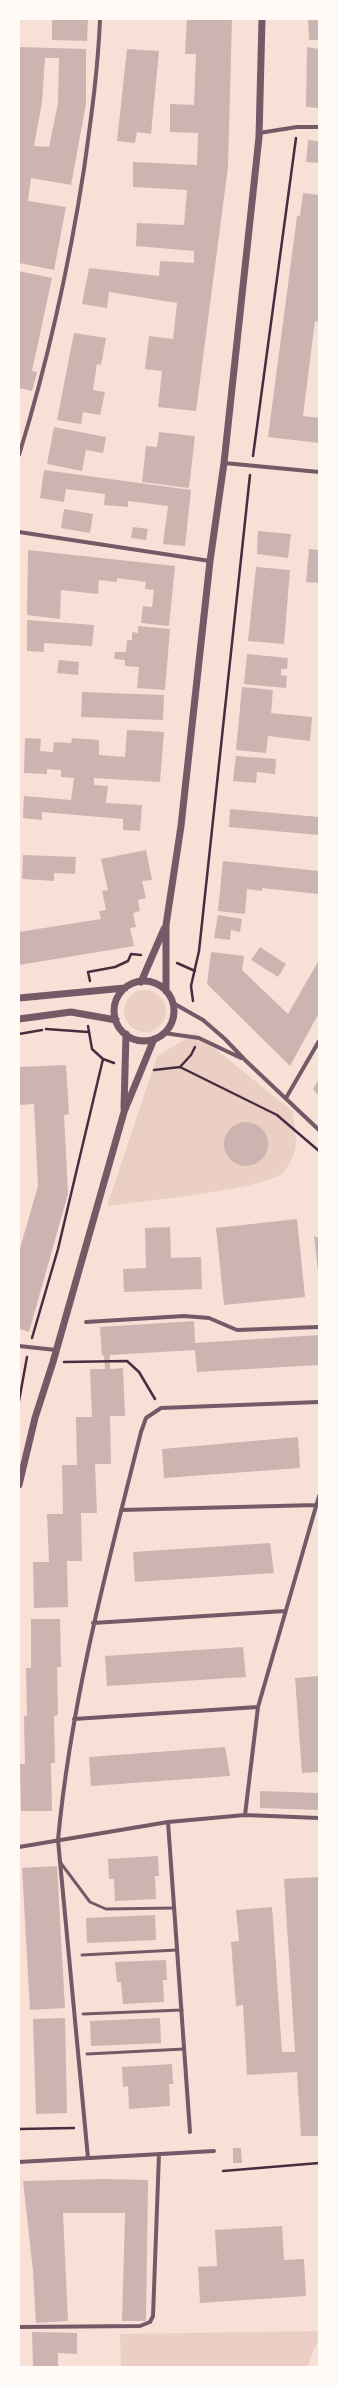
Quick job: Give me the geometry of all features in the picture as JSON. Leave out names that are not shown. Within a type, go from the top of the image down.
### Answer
[{"type":"street","points":[[19,455],[38,396],[74,237],[98,76],[100,19]]},
{"type":"street","points":[[166,991],[166,925],[181,826],[210,560],[224,463],[259,133],[262,19]]},
{"type":"street","points":[[259,133],[297,127],[319,127]]},
{"type":"street","points":[[224,463],[319,472]]},
{"type":"street","points":[[19,532],[210,560]]},
{"type":"street","points":[[141,982],[166,925]]},
{"type":"street","points":[[19,998],[126,988],[141,982],[155,983],[166,991],[173,1003],[203,1020],[225,1039],[319,1130]]},
{"type":"street","points":[[126,988],[115,1006],[116,1020],[126,1034],[145,1041],[154,1039],[164,1033],[173,1019],[173,1003]]},
{"type":"street","points":[[19,1018],[72,1012],[116,1020]]},
{"type":"street","points":[[164,1033],[199,1038],[245,1060]]},
{"type":"street","points":[[124,1112],[126,1034]]},
{"type":"street","points":[[19,1485],[35,1418],[53,1362],[124,1112],[154,1039]]},
{"type":"street","points":[[286,1098],[319,1041]]},
{"type":"street","points":[[86,1322],[184,1316],[209,1318],[238,1330],[319,1327]]},
{"type":"street","points":[[19,1346],[56,1350]]},
{"type":"street","points":[[88,2158],[58,1840],[62,1794],[74,1720],[93,1623],[141,1432],[146,1418],[161,1408],[319,1402]]},
{"type":"street","points":[[245,1815],[258,1707],[319,1496]]},
{"type":"street","points":[[121,1510],[316,1505]]},
{"type":"street","points":[[93,1623],[285,1611]]},
{"type":"street","points":[[74,1720],[258,1707]]},
{"type":"street","points":[[19,1847],[168,1822],[245,1815],[319,1818]]},
{"type":"street","points":[[168,1822],[190,2132]]},
{"type":"street","points":[[19,2162],[214,2151]]},
{"type":"street","points":[[19,2328],[140,2326],[150,2322],[153,2316],[159,2154]]},
{"type":"lane","points":[[60,1862],[90,1902],[106,1909],[174,1908]]},
{"type":"lane","points":[[82,1955],[177,1950]]},
{"type":"lane","points":[[83,2014],[182,2010]]},
{"type":"lane","points":[[87,2054],[184,2048]]},
{"type":"path","points":[[195,971],[200,951],[251,466],[297,127]]},
{"type":"path","points":[[19,1034],[47,1029],[88,1032],[92,1049],[103,1059],[58,1249],[29,1347],[19,1401]]},
{"type":"path","points":[[180,1067],[277,1115],[319,1151]]},
{"type":"path","points":[[53,1362],[127,1361],[139,1372],[161,1408]]},
{"type":"path","points":[[19,2129],[86,2128]]},
{"type":"path","points":[[223,2171],[319,2163]]},
{"type":"shaded area","points":[[141,990],[149,990],[160,996],[166,1007],[166,1015],[160,1026],[149,1032],[141,1032],[130,1026],[124,1015],[124,1007],[130,996]]},
{"type":"shaded area","points":[[196,1033],[292,1111],[296,1142],[290,1163],[285,1171],[275,1178],[256,1184],[202,1194],[107,1206],[157,1056]]},
{"type":"shaded area","points":[[319,2331],[319,2338],[307,2367],[121,2367],[120,2334]]},
{"type":"building","points":[[52,19],[88,19],[87,41],[52,40]]},
{"type":"building","points":[[187,19],[232,19],[228,167],[196,411],[158,407],[162,371],[145,369],[149,336],[173,339],[177,303],[109,292],[107,308],[82,304],[89,268],[159,276],[160,261],[194,263],[194,251],[136,246],[137,223],[184,225],[187,190],[133,187],[133,162],[197,165],[198,133],[170,132],[170,104],[194,105],[196,54],[185,54]]},
{"type":"building","points":[[308,19],[319,19],[319,40],[309,40]]},
{"type":"building","points":[[19,47],[86,49],[86,104],[71,185],[31,178],[28,201],[66,207],[54,270],[19,263]],"holes":[[[45,58],[59,58],[58,103],[49,147],[34,146],[42,102]]]},
{"type":"building","points":[[307,47],[319,49],[319,108],[306,107]]},
{"type":"building","points":[[127,49],[159,51],[151,134],[137,132],[135,143],[117,141]]},
{"type":"building","points":[[308,140],[319,141],[319,163],[306,162]]},
{"type":"building","points":[[303,193],[319,195],[319,322],[315,321],[303,416],[319,418],[319,443],[268,437],[297,216],[300,216]]},
{"type":"building","points":[[19,271],[52,278],[32,371],[37,372],[32,391],[19,388]]},
{"type":"building","points":[[74,333],[106,338],[101,365],[97,364],[93,390],[105,392],[100,415],[83,412],[81,424],[57,420]]},
{"type":"building","points":[[54,427],[106,437],[103,453],[86,450],[82,471],[47,464]]},
{"type":"building","points":[[159,432],[195,436],[189,488],[142,482],[146,446],[157,447]]},
{"type":"building","points":[[44,470],[191,490],[185,546],[163,544],[168,506],[128,501],[128,507],[104,505],[105,494],[66,489],[64,502],[40,498]]},
{"type":"building","points":[[64,509],[93,514],[90,533],[61,528]]},
{"type":"building","points":[[133,527],[148,529],[146,540],[131,538]]},
{"type":"building","points":[[258,531],[291,534],[288,558],[257,554]]},
{"type":"building","points":[[309,549],[319,550],[319,583],[306,582]]},
{"type":"building","points":[[28,550],[175,566],[169,626],[141,623],[143,606],[152,607],[154,590],[145,589],[146,582],[117,578],[117,582],[99,580],[98,594],[61,590],[60,619],[27,615]]},
{"type":"building","points":[[256,567],[290,570],[284,644],[248,641]]},
{"type":"building","points":[[27,620],[94,625],[92,646],[44,643],[44,652],[27,651]]},
{"type":"building","points":[[138,626],[170,629],[165,690],[137,688],[139,667],[125,666],[125,660],[114,659],[115,652],[126,652],[127,640],[132,640],[132,632],[138,633]]},
{"type":"building","points":[[247,654],[288,658],[287,669],[281,669],[281,675],[287,676],[286,688],[244,684]]},
{"type":"building","points":[[59,660],[79,662],[78,675],[57,673]]},
{"type":"building","points":[[242,687],[273,690],[271,713],[312,717],[310,741],[268,736],[266,753],[236,750]]},
{"type":"building","points":[[82,692],[164,695],[163,720],[81,717]]},
{"type":"building","points":[[127,730],[164,732],[160,782],[94,778],[94,785],[108,786],[106,803],[142,805],[140,831],[123,830],[123,819],[42,812],[42,820],[23,818],[24,796],[71,800],[74,778],[61,777],[61,770],[47,769],[47,774],[24,773],[25,738],[41,739],[40,751],[53,752],[54,742],[71,743],[72,738],[99,740],[99,755],[125,757]]},
{"type":"building","points":[[236,756],[276,759],[275,774],[257,772],[256,783],[233,781]]},
{"type":"building","points":[[230,809],[319,817],[319,835],[229,827]]},
{"type":"building","points":[[146,850],[152,880],[142,881],[146,898],[138,900],[140,911],[133,913],[136,927],[130,928],[134,946],[19,965],[19,932],[101,919],[99,911],[106,910],[102,891],[108,890],[101,859]]},
{"type":"building","points":[[23,855],[76,857],[75,874],[54,873],[54,881],[22,879]]},
{"type":"building","points":[[223,861],[319,871],[319,894],[262,888],[262,891],[247,889],[245,914],[218,911]]},
{"type":"building","points":[[218,915],[242,919],[240,932],[231,930],[230,940],[214,938]]},
{"type":"building","points":[[260,947],[286,964],[278,977],[251,960]]},
{"type":"building","points":[[211,952],[244,956],[242,970],[288,1014],[319,960],[319,1013],[290,1066],[207,984]]},
{"type":"building","points":[[66,1065],[69,1114],[64,1115],[68,1194],[29,1332],[19,1329],[19,1252],[38,1186],[34,1104],[19,1105],[19,1067]]},
{"type":"building","points":[[319,1079],[319,1096],[313,1089]]},
{"type":"building","points":[[242,1122],[250,1122],[262,1128],[268,1140],[268,1148],[262,1160],[250,1166],[242,1166],[230,1160],[224,1148],[224,1140],[230,1128]]},
{"type":"building","points":[[297,1219],[305,1297],[224,1305],[216,1228]]},
{"type":"building","points":[[170,1227],[171,1258],[201,1257],[202,1289],[124,1292],[123,1269],[146,1268],[145,1228]]},
{"type":"building","points":[[314,1236],[319,1238],[319,1272],[318,1272]]},
{"type":"building","points":[[194,1321],[195,1343],[319,1335],[319,1365],[197,1372],[195,1350],[110,1355],[110,1369],[123,1368],[125,1416],[110,1416],[111,1464],[95,1464],[97,1513],[81,1513],[82,1561],[67,1561],[68,1607],[34,1608],[33,1562],[49,1562],[47,1514],[63,1514],[62,1465],[77,1465],[76,1417],[92,1417],[90,1369],[105,1369],[104,1355],[102,1356],[100,1327]]},
{"type":"building","points":[[298,1437],[300,1468],[164,1478],[162,1449]]},
{"type":"building","points":[[270,1543],[274,1573],[135,1582],[133,1552]]},
{"type":"building","points":[[31,1619],[60,1619],[61,1667],[57,1667],[58,1715],[54,1716],[55,1763],[51,1763],[52,1811],[21,1811],[20,1764],[25,1764],[24,1716],[27,1716],[26,1668],[31,1668]]},
{"type":"building","points":[[243,1647],[246,1677],[107,1686],[105,1656]]},
{"type":"building","points":[[319,1676],[319,1772],[302,1773],[295,1678]]},
{"type":"building","points":[[225,1747],[230,1776],[91,1786],[89,1757]]},
{"type":"building","points":[[260,1791],[319,1793],[319,1810],[260,1808]]},
{"type":"building","points":[[158,1856],[159,1876],[155,1876],[156,1899],[115,1901],[114,1879],[109,1879],[108,1859]]},
{"type":"building","points":[[57,1866],[65,2008],[30,2010],[22,1868]]},
{"type":"building","points":[[319,1877],[319,2136],[301,2136],[297,2072],[247,2075],[243,2005],[236,2006],[231,1942],[239,1941],[236,1910],[272,1907],[282,2052],[295,2052],[284,1879]]},
{"type":"building","points":[[155,1915],[156,1940],[87,1943],[86,1918]]},
{"type":"building","points":[[166,1960],[167,1980],[163,1980],[164,2002],[123,2004],[121,1982],[117,1982],[115,1962]]},
{"type":"building","points":[[65,2018],[67,2113],[36,2114],[33,2019]]},
{"type":"building","points":[[160,2018],[161,2043],[91,2046],[90,2021]]},
{"type":"building","points":[[172,2064],[173,2084],[169,2084],[170,2106],[129,2109],[128,2086],[123,2087],[122,2067]]},
{"type":"building","points":[[233,2148],[241,2148],[242,2163],[233,2163]]},
{"type":"building","points":[[106,2179],[148,2180],[146,2321],[122,2321],[125,2213],[63,2213],[68,2321],[36,2323],[33,2271],[23,2181]]},
{"type":"building","points":[[282,2226],[284,2260],[304,2259],[306,2296],[200,2303],[198,2267],[217,2266],[215,2230]]},
{"type":"building","points":[[32,2332],[77,2333],[77,2354],[58,2353],[58,2367],[33,2367]]}]
